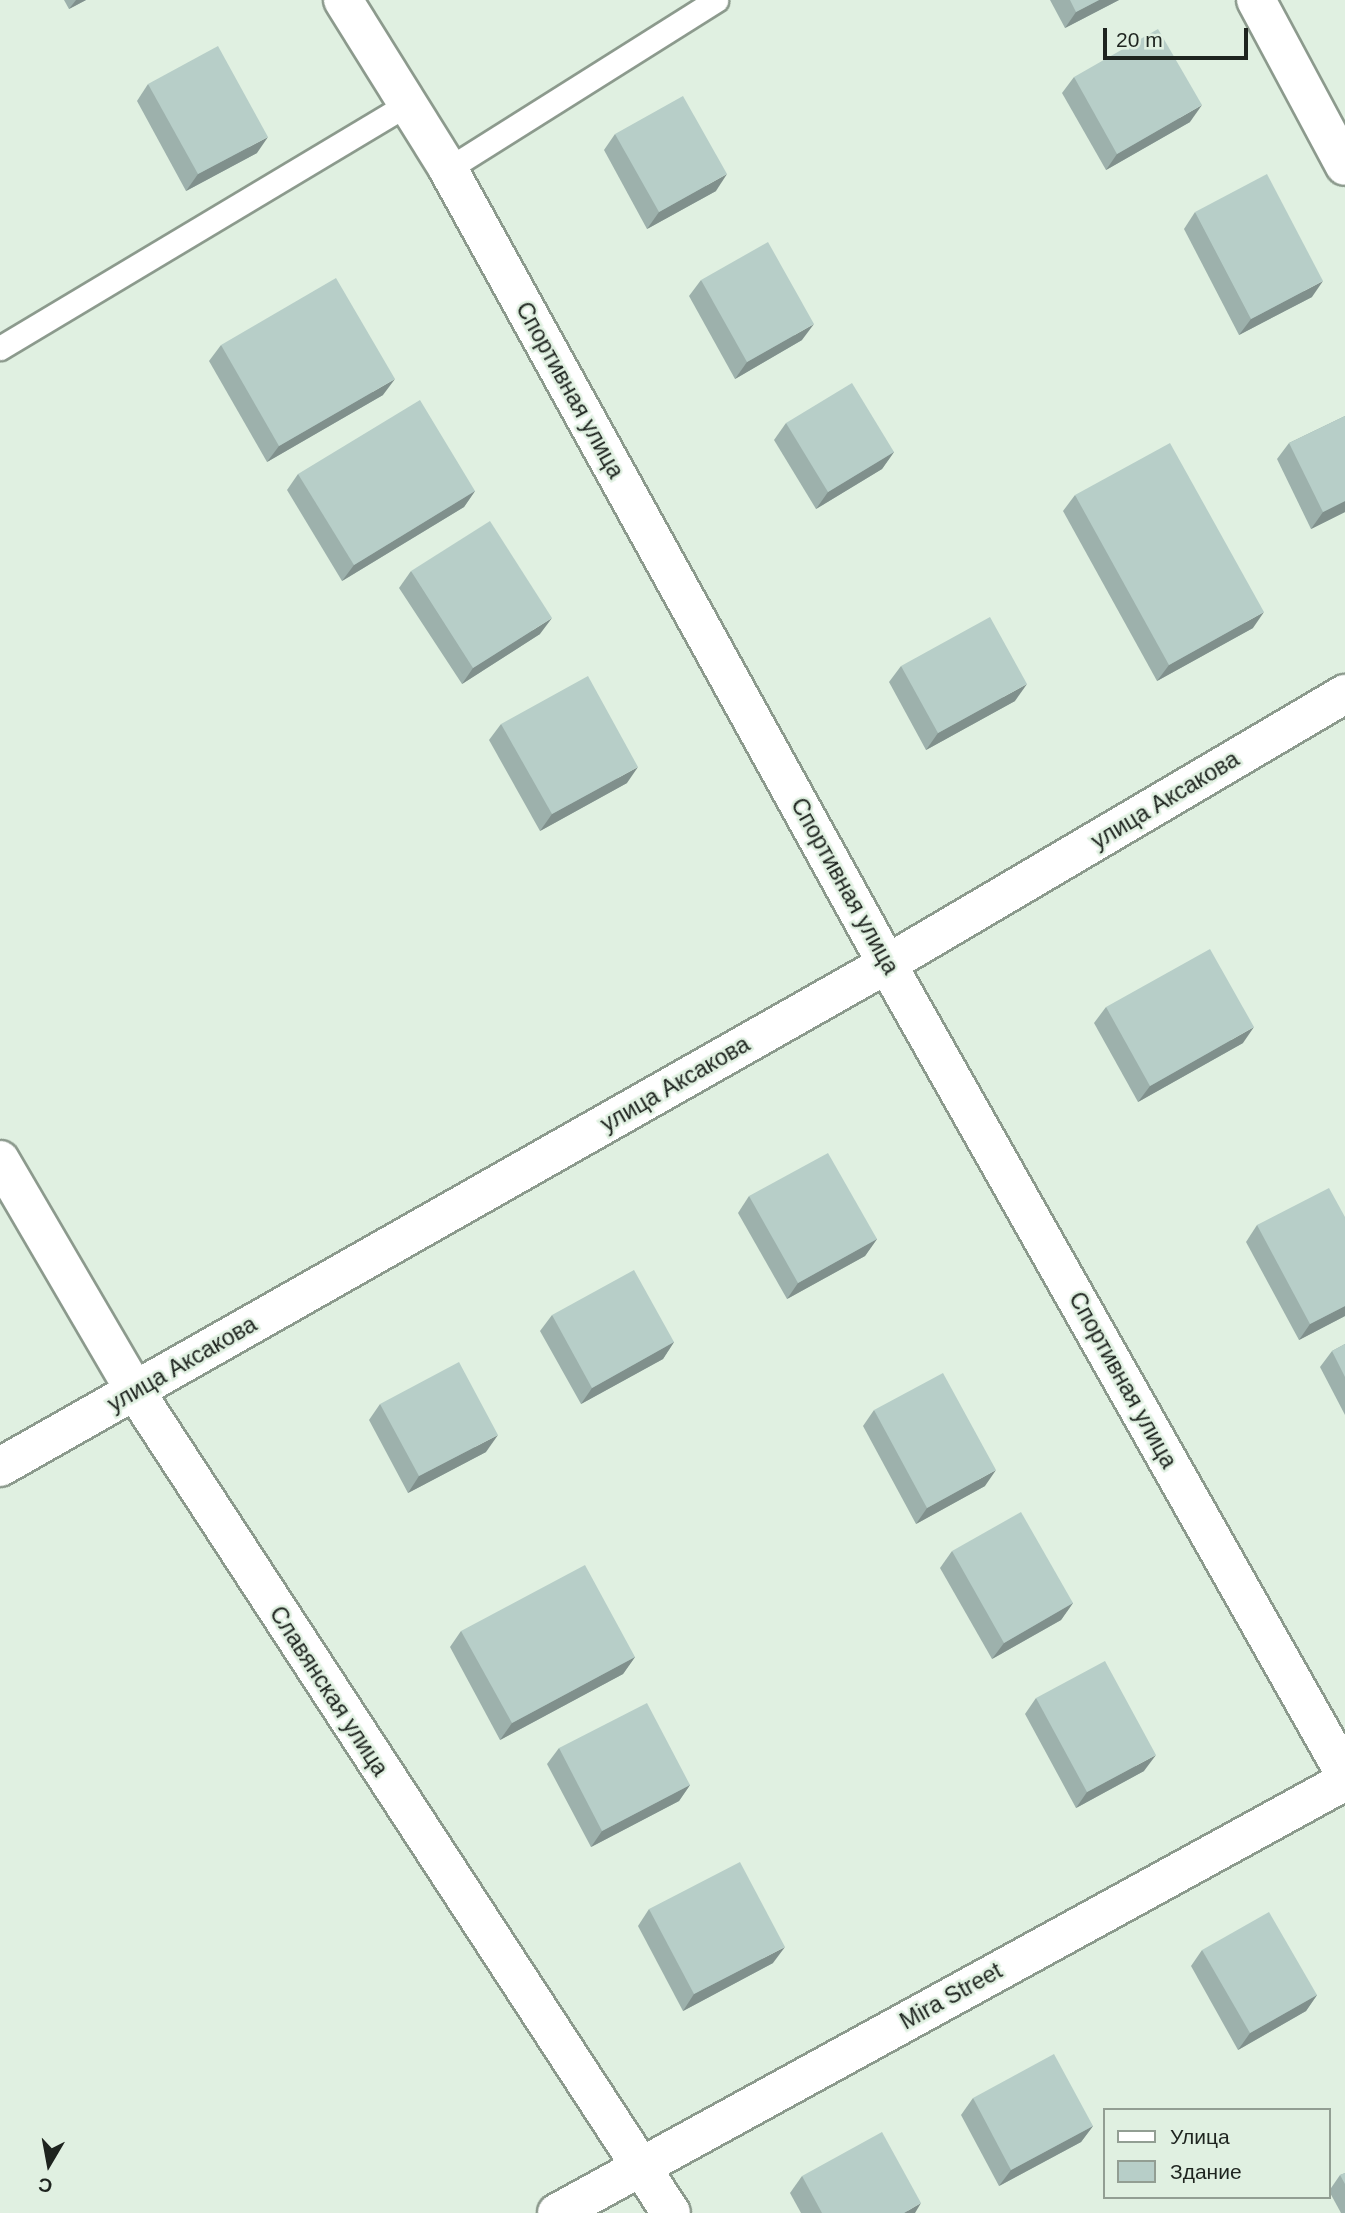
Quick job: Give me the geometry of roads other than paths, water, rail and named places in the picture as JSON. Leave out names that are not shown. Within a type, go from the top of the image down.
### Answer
[{"type":"street","name":"Спортивная улица","points":[[343,0],[448,169],[887,964],[1345,1774]]},
{"type":"street","points":[[1256,0],[1345,166]]},
{"type":"street","name":"улица Аксакова","points":[[0,1467],[887,964],[1345,694]]},
{"type":"street","name":"Славянская улица","points":[[0,1160],[135,1391],[465,1902],[643,2164],[671,2213]]},
{"type":"street","name":"Mira Street","points":[[557,2213],[1345,1781]]},
{"type":"lane","points":[[448,169],[716,0]]},
{"type":"lane","points":[[0,348],[407,104]]}]
